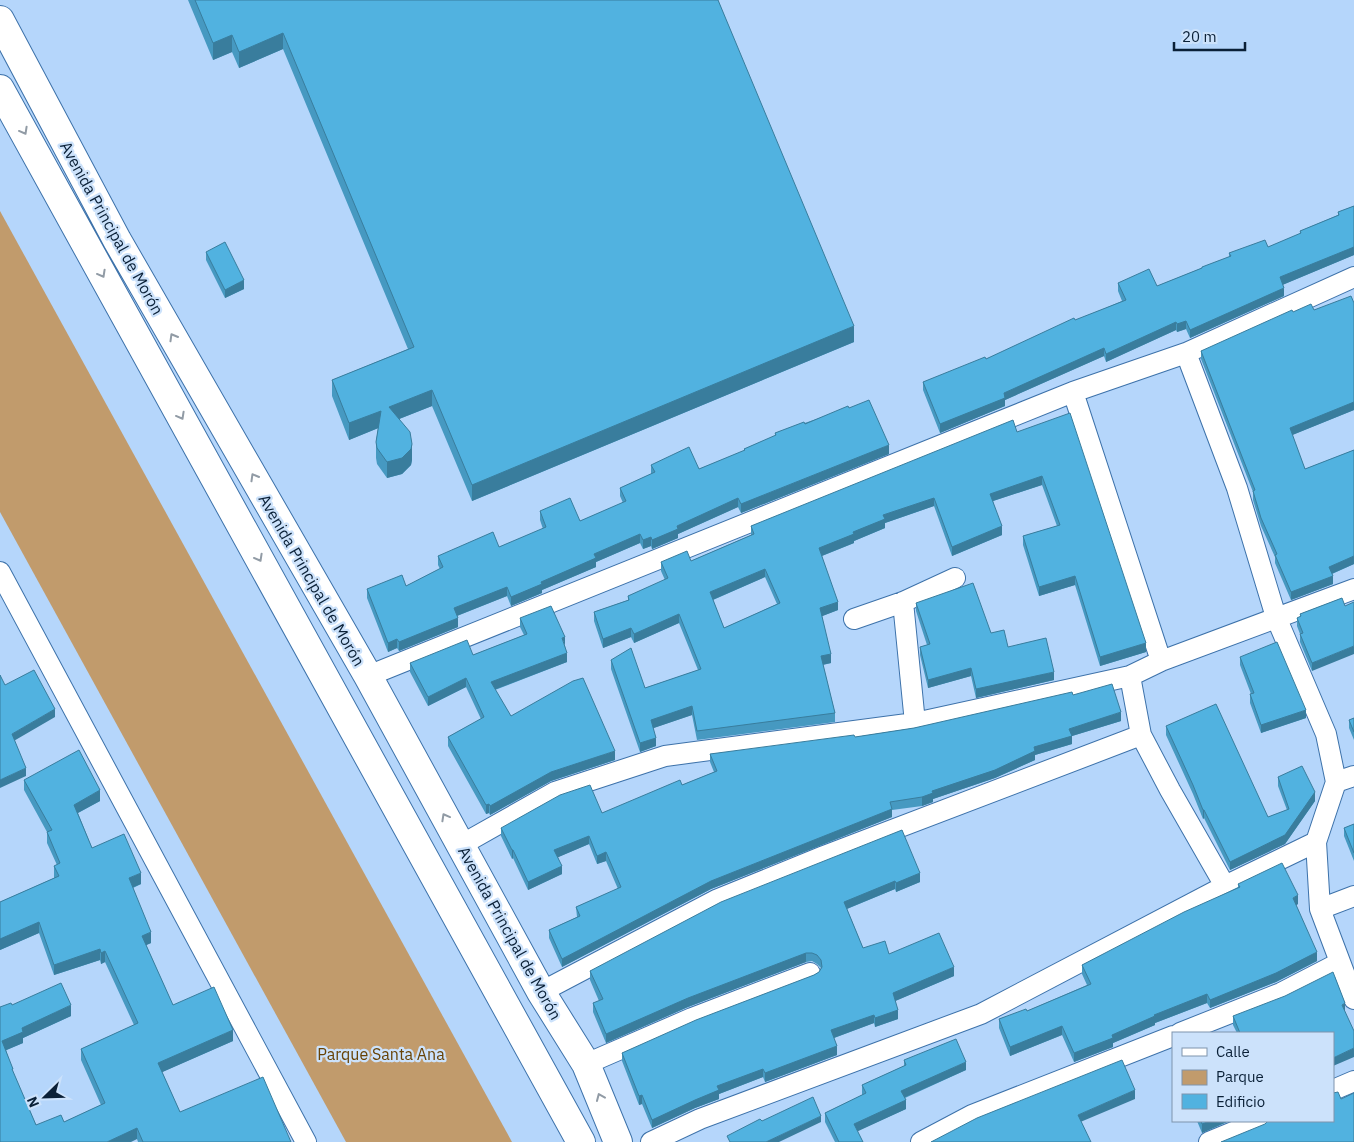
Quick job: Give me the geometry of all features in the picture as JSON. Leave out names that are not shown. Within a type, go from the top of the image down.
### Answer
[{"type":"main road","name":"Avenida Principal de Morón","points":[[0,20],[117,240],[368,676],[541,992],[586,1064],[618,1142]]},
{"type":"main road","name":"Avenida Principal de Morón","points":[[0,89],[581,1142]]},
{"type":"street","points":[[368,676],[1073,392],[1186,354],[1354,277]]},
{"type":"street","points":[[1186,354],[1237,488],[1276,617],[1345,779],[1316,842],[1320,909],[1354,999]]},
{"type":"street","points":[[1073,392],[1161,661]]},
{"type":"street","points":[[0,572],[8,608],[306,1142]]},
{"type":"street","points":[[854,619],[903,602],[955,578]]},
{"type":"street","points":[[461,845],[555,792],[665,756],[916,723],[1130,676],[1161,661],[1354,589]]},
{"type":"street","points":[[903,602],[916,723]]},
{"type":"street","points":[[1130,676],[1141,735],[1225,886]]},
{"type":"street","points":[[541,992],[716,900],[824,856],[1141,735]]},
{"type":"street","points":[[651,1142],[700,1119],[981,1014],[1225,886],[1316,842]]},
{"type":"street","points":[[1320,909],[1354,896]]},
{"type":"street","points":[[1183,1032],[1281,993],[1339,963]]},
{"type":"street","points":[[586,1064],[692,1018],[810,973]]},
{"type":"street","points":[[921,1142],[972,1115],[1172,1036]]},
{"type":"street","points":[[1334,1090],[1354,1081]]},
{"type":"street","points":[[1209,1142],[1258,1122]]},
{"type":"green space","name":"Parque Santa Ana","points":[[0,211],[512,1142],[346,1142],[0,512]]},
{"type":"building","points":[[195,0],[718,0],[854,326],[472,485],[432,390],[389,407],[410,432],[412,444],[411,449],[402,458],[387,462],[377,448],[376,442],[381,411],[349,423],[332,380],[414,347],[283,33],[239,52],[232,35],[213,43]]},
{"type":"building","points":[[1354,206],[1354,247],[1280,277],[1284,288],[1190,330],[1186,321],[1177,324],[1176,322],[1106,354],[1104,348],[1004,393],[1005,398],[940,424],[923,382],[985,357],[986,359],[1074,318],[1075,320],[1126,300],[1118,283],[1149,269],[1157,286],[1231,256],[1229,253],[1265,240],[1268,247],[1339,215],[1338,212]]},
{"type":"building","points":[[225,242],[244,280],[225,290],[206,252]]},
{"type":"building","points":[[1351,296],[1354,303],[1354,402],[1290,428],[1305,469],[1354,450],[1354,556],[1329,567],[1333,576],[1291,592],[1261,518],[1253,491],[1255,490],[1201,351],[1292,310],[1293,312],[1311,304],[1314,310]]},
{"type":"building","points":[[869,400],[889,445],[741,504],[738,498],[677,526],[678,529],[652,540],[651,537],[643,540],[640,534],[594,554],[596,558],[541,582],[542,584],[511,597],[507,587],[454,608],[458,618],[399,642],[397,639],[388,643],[367,589],[402,575],[406,586],[443,567],[438,556],[493,532],[499,547],[546,527],[540,511],[570,498],[580,521],[626,501],[620,488],[655,472],[651,465],[689,447],[699,469],[745,450],[776,435],[775,433]]},
{"type":"building","points":[[1070,413],[1146,643],[1100,657],[1075,576],[1039,587],[1023,536],[1060,525],[1042,476],[990,494],[1002,526],[952,547],[934,498],[883,515],[885,519],[819,548],[838,602],[820,608],[831,654],[821,656],[835,713],[697,731],[692,706],[651,720],[656,738],[640,743],[611,660],[631,648],[645,688],[701,669],[679,614],[634,634],[631,628],[603,639],[594,612],[629,600],[628,596],[668,578],[661,562],[687,551],[691,561],[754,534],[751,526],[1013,420],[1017,432]],"holes":[[[765,569],[780,603],[724,628],[710,592]]]},
{"type":"building","points":[[973,583],[991,633],[1004,630],[1008,647],[1046,638],[1054,672],[976,689],[971,668],[928,680],[920,647],[930,644],[916,603]]},
{"type":"building","points":[[1342,598],[1345,606],[1354,602],[1354,646],[1312,663],[1300,634],[1303,633],[1297,618],[1301,616],[1300,614]]},
{"type":"building","points":[[551,606],[565,637],[562,638],[567,653],[491,682],[511,716],[573,681],[583,678],[615,751],[551,772],[490,806],[489,804],[486,805],[448,737],[484,717],[466,678],[428,697],[410,663],[467,640],[473,655],[527,634],[520,618]]},
{"type":"building","points":[[1277,642],[1306,710],[1261,725],[1250,694],[1254,693],[1240,657]]},
{"type":"building","points":[[34,670],[55,709],[12,734],[26,768],[0,780],[0,675],[5,685]]},
{"type":"building","points":[[1112,684],[1121,712],[1069,729],[1072,736],[1034,747],[1035,751],[995,770],[932,791],[933,793],[922,797],[890,802],[892,809],[711,881],[562,959],[549,930],[580,916],[576,907],[621,887],[606,852],[597,856],[589,836],[554,850],[562,866],[528,882],[501,828],[560,795],[590,785],[602,813],[680,780],[682,785],[717,771],[710,754],[914,728],[1072,692],[1073,695]]},
{"type":"building","points":[[1216,704],[1268,817],[1289,809],[1278,777],[1302,766],[1315,792],[1285,835],[1230,862],[1203,810],[1166,726]]},
{"type":"building","points":[[1354,718],[1354,732],[1349,720]]},
{"type":"building","points":[[79,750],[100,790],[74,805],[92,848],[124,834],[141,873],[129,878],[151,932],[142,936],[173,1005],[214,987],[233,1030],[158,1063],[180,1112],[263,1077],[291,1142],[143,1142],[137,1128],[107,1142],[0,1142],[0,1007],[11,1003],[12,1005],[61,983],[71,1005],[22,1028],[23,1032],[2,1041],[36,1125],[61,1115],[64,1122],[105,1103],[81,1049],[138,1023],[105,951],[101,953],[100,949],[54,965],[39,922],[0,939],[0,902],[59,876],[54,866],[60,863],[47,832],[52,830],[24,780]]},
{"type":"building","points":[[1354,824],[1354,853],[1344,828]]},
{"type":"building","points":[[902,830],[920,873],[844,902],[863,948],[885,941],[889,954],[939,933],[954,967],[893,993],[898,1010],[875,1018],[874,1015],[831,1030],[837,1046],[765,1073],[763,1069],[717,1086],[719,1090],[652,1120],[642,1095],[639,1096],[622,1053],[696,1020],[814,975],[822,967],[821,960],[817,955],[806,953],[688,998],[606,1034],[593,1003],[603,999],[590,971],[721,902]]},
{"type":"building","points":[[1282,863],[1298,895],[1293,898],[1317,952],[1276,973],[1210,1000],[1207,994],[1154,1015],[1112,1035],[1113,1038],[1074,1053],[1062,1026],[1010,1047],[999,1019],[1026,1009],[1027,1011],[1091,984],[1082,965],[1184,912],[1240,887],[1238,884]]},
{"type":"building","points":[[1333,972],[1345,1003],[1342,1005],[1354,1031],[1354,1048],[1334,1058],[1334,1032],[1240,1032],[1233,1016],[1285,996]]},
{"type":"building","points":[[956,1039],[966,1062],[901,1091],[906,1100],[854,1124],[863,1142],[839,1142],[825,1113],[866,1093],[862,1085],[906,1065],[904,1060]]},
{"type":"building","points":[[1122,1060],[1135,1090],[1078,1115],[1091,1142],[931,1142],[977,1118]]},
{"type":"building","points":[[1338,1092],[1341,1099],[1354,1093],[1354,1142],[1221,1142],[1267,1122],[1334,1122],[1334,1093]]},
{"type":"building","points":[[813,1097],[821,1116],[766,1142],[730,1142],[727,1136],[760,1119],[762,1121]]}]
